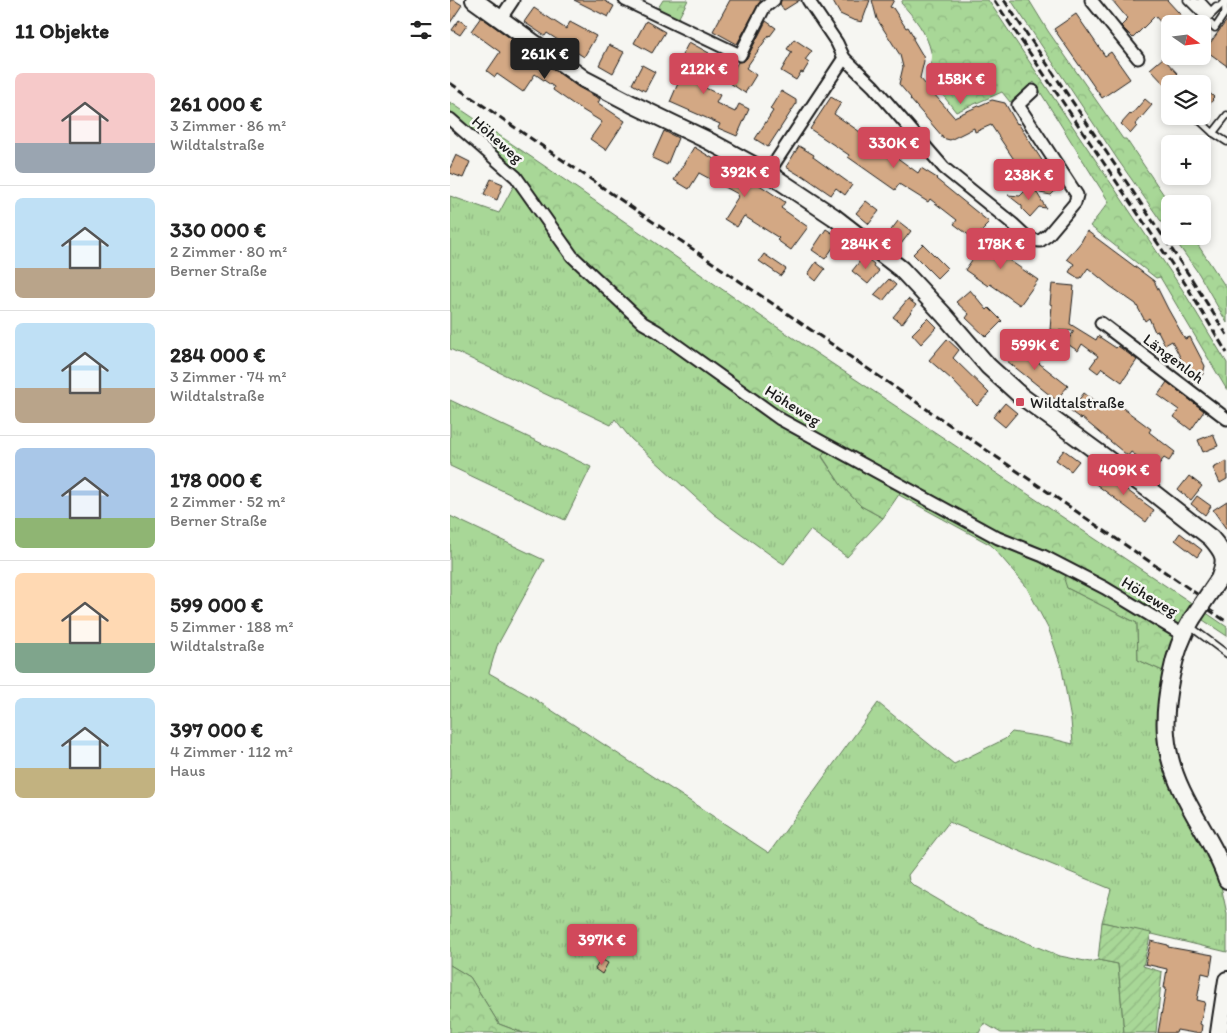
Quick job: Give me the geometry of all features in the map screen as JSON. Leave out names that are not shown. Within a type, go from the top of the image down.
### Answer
[{"type":"street","points":[[474,0],[584,79],[708,140],[768,173],[834,217],[901,269],[988,366],[1021,396],[1151,491],[1219,546],[1225,555],[1219,579],[1188,626],[1177,649],[1167,693],[1165,722],[1168,753],[1174,773],[1182,793],[1214,850],[1227,880]]},
{"type":"street","points":[[501,18],[513,0]]},
{"type":"street","points":[[625,0],[740,55],[764,8],[774,0]]},
{"type":"street","points":[[808,0],[837,43],[844,58],[872,86],[944,168],[1030,240],[1040,241],[1048,236],[1075,204],[1077,195],[1018,104],[1033,91]]},
{"type":"street","points":[[1091,0],[1138,58]]},
{"type":"street","points":[[768,173],[844,58]]},
{"type":"street","name":"Höheweg","points":[[450,119],[516,177],[572,256],[643,323],[780,419],[998,538],[1043,556],[1104,588],[1188,626]]},
{"type":"street","name":"Längenloh","points":[[1101,323],[1227,419]]},
{"type":"street","points":[[1220,1033],[1220,1019],[1227,980]]},
{"type":"lane","points":[[1187,0],[1215,28],[1225,13],[1225,1]]},
{"type":"lane","points":[[1194,0],[1210,16],[1225,1]]},
{"type":"lane","points":[[1201,0],[1211,11],[1225,1]]},
{"type":"lane","points":[[1214,133],[1227,115]]},
{"type":"lane","points":[[1205,125],[1227,142]]},
{"type":"lane","points":[[1188,626],[1227,654]]},
{"type":"green space","points":[[663,0],[688,0],[678,19],[658,8]]},
{"type":"green space","points":[[903,0],[988,0],[1182,289],[1227,363],[1227,390],[1160,277],[1156,278],[1090,226],[1109,202],[1034,82],[1010,102],[1002,92],[956,112],[928,76],[932,58],[929,45],[911,14],[901,3]]},
{"type":"green space","points":[[1011,0],[1029,0],[1048,31],[1123,139],[1126,139],[1164,195],[1161,195],[1161,221]]},
{"type":"green space","points":[[450,102],[765,319],[1193,604],[1173,641],[1163,671],[1138,660],[1137,623],[1067,588],[1064,579],[1071,567],[1001,535],[906,484],[883,518],[861,506],[841,485],[822,456],[831,440],[784,414],[644,318],[577,257],[520,175],[450,115]]},
{"type":"green space","points":[[520,174],[644,318],[784,414],[831,440],[822,457],[841,485],[861,506],[883,518],[847,557],[810,530],[784,564],[714,514],[631,439],[615,419],[611,425],[450,349],[450,196],[499,213]]},
{"type":"green space","points":[[1178,245],[1198,245],[1227,289],[1227,323],[1199,274]]},
{"type":"green space","points":[[450,400],[591,467],[565,520],[450,466]]},
{"type":"green space","points":[[907,483],[1071,566],[1067,588],[1137,623],[1138,660],[1163,671],[1173,641],[1186,641],[1177,675],[1172,721],[1174,742],[1179,766],[1220,881],[1227,914],[1227,952],[1102,922],[1111,889],[949,822],[908,875],[909,881],[980,924],[1060,956],[1090,962],[1098,960],[1118,964],[1124,1033],[1001,1033],[984,1023],[979,1033],[523,1033],[499,1024],[470,977],[450,965],[450,516],[544,560],[497,646],[489,673],[533,698],[769,853],[878,703],[954,764],[1005,739],[1012,732],[1073,744],[1071,720],[1062,669],[1049,630],[1026,586],[991,545],[899,495]]},
{"type":"green space","points":[[1205,612],[1227,627],[1227,636],[1200,618]]},
{"type":"green space","points":[[1102,922],[1151,933],[1143,966],[1162,972],[1156,1033],[1124,1033],[1118,964],[1098,960]]},
{"type":"green space","points":[[450,965],[470,977],[499,1024],[523,1033],[450,1033]]},
{"type":"building","points":[[450,0],[454,0],[462,5],[450,23]]},
{"type":"building","points":[[574,0],[603,0],[614,6],[608,17]]},
{"type":"building","points":[[730,0],[761,0],[737,44],[713,31]]},
{"type":"building","points":[[781,0],[800,0],[784,10],[780,4]]},
{"type":"building","points":[[832,0],[870,0],[862,22],[840,14]]},
{"type":"building","points":[[872,0],[894,0],[890,7],[893,8],[906,28],[908,27],[923,56],[924,61],[920,78],[954,117],[992,100],[1005,103],[1017,124],[1043,162],[1045,160],[1057,180],[1056,190],[1051,195],[1040,193],[1017,164],[991,125],[975,132],[974,128],[950,140],[942,138],[899,84],[903,67],[900,55],[877,19]]},
{"type":"building","points":[[1112,0],[1167,0],[1181,15],[1161,15],[1161,23],[1155,16],[1133,38],[1121,26],[1127,18]]},
{"type":"building","points":[[534,8],[566,29],[570,22],[596,36],[584,57],[547,33],[545,36],[524,22]]},
{"type":"building","points":[[1076,14],[1105,56],[1111,52],[1130,79],[1102,98],[1054,29]]},
{"type":"building","points":[[481,17],[578,87],[600,99],[598,103],[625,121],[606,150],[590,139],[602,122],[553,90],[554,87],[535,74],[523,92],[497,74],[495,77],[487,71],[500,52],[471,31]]},
{"type":"building","points":[[459,20],[467,25],[460,35],[452,30]]},
{"type":"building","points":[[1227,20],[1227,66],[1211,54],[1211,42]]},
{"type":"building","points":[[646,21],[665,32],[652,53],[634,43]]},
{"type":"building","points":[[766,21],[776,28],[746,68],[756,75],[745,93],[727,81],[738,62],[744,61],[747,58]]},
{"type":"building","points":[[794,39],[812,51],[805,60],[809,63],[796,80],[781,71],[792,52],[787,49]]},
{"type":"building","points":[[689,42],[709,53],[693,82],[720,95],[716,103],[735,112],[739,104],[749,109],[737,136],[718,128],[720,124],[670,102],[686,65],[679,61]]},
{"type":"building","points":[[609,45],[624,52],[613,73],[599,65]]},
{"type":"building","points":[[1161,60],[1161,65],[1170,65],[1178,74],[1161,75],[1161,81],[1150,69]]},
{"type":"building","points":[[642,65],[655,72],[645,91],[632,84]]},
{"type":"building","points":[[781,91],[796,100],[796,104],[768,147],[755,139],[773,111],[770,109]]},
{"type":"building","points":[[831,97],[841,103],[834,114],[863,134],[864,132],[878,141],[877,143],[918,173],[921,168],[937,178],[989,222],[985,228],[974,239],[954,224],[957,220],[930,199],[928,202],[899,184],[895,190],[848,157],[849,155],[810,129]]},
{"type":"building","points":[[1145,99],[1152,105],[1135,125],[1137,126],[1131,133],[1121,124]]},
{"type":"building","points":[[664,131],[678,138],[667,165],[652,158]]},
{"type":"building","points":[[799,146],[814,155],[813,157],[852,185],[845,195],[836,188],[831,195],[802,175],[786,167]]},
{"type":"building","points":[[694,147],[722,164],[737,170],[785,202],[781,208],[808,227],[791,250],[777,240],[779,238],[744,216],[737,227],[724,219],[738,194],[699,173],[689,189],[674,180]]},
{"type":"building","points":[[456,155],[470,162],[463,178],[450,173],[450,168]]},
{"type":"building","points":[[491,179],[503,184],[497,200],[484,194]]},
{"type":"building","points":[[1034,188],[1046,208],[1039,207],[1030,217],[1022,209],[1022,206],[1008,195],[1020,196],[1027,189]]},
{"type":"building","points":[[866,201],[879,211],[869,224],[856,213]]},
{"type":"building","points":[[898,221],[911,231],[901,244],[888,234]]},
{"type":"building","points":[[826,229],[840,238],[825,259],[812,250]]},
{"type":"building","points":[[1087,231],[1154,281],[1185,339],[1190,337],[1205,366],[1203,374],[1197,381],[1189,375],[1172,341],[1165,345],[1158,331],[1155,332],[1149,318],[1145,321],[1136,304],[1088,268],[1081,278],[1069,272],[1074,264],[1067,259],[1081,242]]},
{"type":"building","points":[[991,233],[1012,249],[1006,258],[1038,280],[1020,305],[990,284],[988,286],[965,270]]},
{"type":"building","points":[[923,244],[947,268],[937,278],[913,254]]},
{"type":"building","points":[[764,254],[786,269],[781,276],[759,261]]},
{"type":"building","points":[[864,256],[879,271],[868,284],[852,271]]},
{"type":"building","points":[[816,262],[825,269],[816,281],[808,274]]},
{"type":"building","points":[[889,279],[896,285],[883,301],[874,295]]},
{"type":"building","points":[[1052,284],[1074,286],[1070,324],[1096,340],[1098,336],[1116,348],[1118,346],[1137,360],[1122,382],[1102,368],[1098,373],[1090,367],[1098,356],[1082,344],[1078,351],[1066,343],[1074,331],[1050,330]]},
{"type":"building","points":[[970,290],[987,310],[989,308],[1002,321],[986,337],[966,318],[969,314],[956,302]]},
{"type":"building","points":[[908,299],[916,305],[902,324],[893,317]]},
{"type":"building","points":[[928,318],[937,327],[921,344],[912,334]]},
{"type":"building","points":[[947,339],[959,350],[953,358],[989,393],[977,406],[951,379],[929,360]]},
{"type":"building","points":[[1012,342],[1068,386],[1056,400],[1002,357]]},
{"type":"building","points":[[1167,382],[1204,411],[1191,430],[1174,417],[1179,410],[1158,395]]},
{"type":"building","points":[[1084,393],[1105,409],[1112,400],[1151,429],[1149,432],[1175,452],[1169,461],[1164,458],[1155,469],[1131,452],[1128,456],[1082,418],[1070,411]]},
{"type":"building","points":[[1005,403],[1017,413],[1005,427],[993,417]]},
{"type":"building","points":[[1213,434],[1218,446],[1203,452],[1198,440]]},
{"type":"building","points":[[1064,450],[1079,461],[1071,471],[1056,460]]},
{"type":"building","points":[[1227,461],[1227,479],[1220,483],[1213,468]]},
{"type":"building","points":[[1101,471],[1154,510],[1146,522],[1093,482]]},
{"type":"building","points":[[1189,476],[1202,486],[1191,500],[1178,490]]},
{"type":"building","points":[[1197,496],[1211,506],[1205,515],[1191,504]]},
{"type":"building","points":[[1227,501],[1227,530],[1213,510]]},
{"type":"building","points":[[1180,533],[1202,550],[1197,557],[1175,540]]},
{"type":"building","points":[[1151,941],[1168,945],[1168,947],[1213,955],[1210,975],[1202,973],[1197,1000],[1205,1002],[1200,1024],[1202,1025],[1201,1033],[1177,1030],[1176,1033],[1158,1033],[1166,988],[1164,988],[1167,969],[1145,964]]},
{"type":"building","points":[[601,959],[608,963],[602,974],[595,969]]},
{"type":"railway","points":[[994,0],[1186,285],[1227,353]]},
{"type":"railway","points":[[1004,0],[1191,278],[1227,335]]},
{"type":"railway","points":[[450,83],[1197,594]]},
{"type":"railway","points":[[1208,609],[1227,622]]},
{"type":"place","name":"Wildtalstraße","points":[[1020,402]]}]
